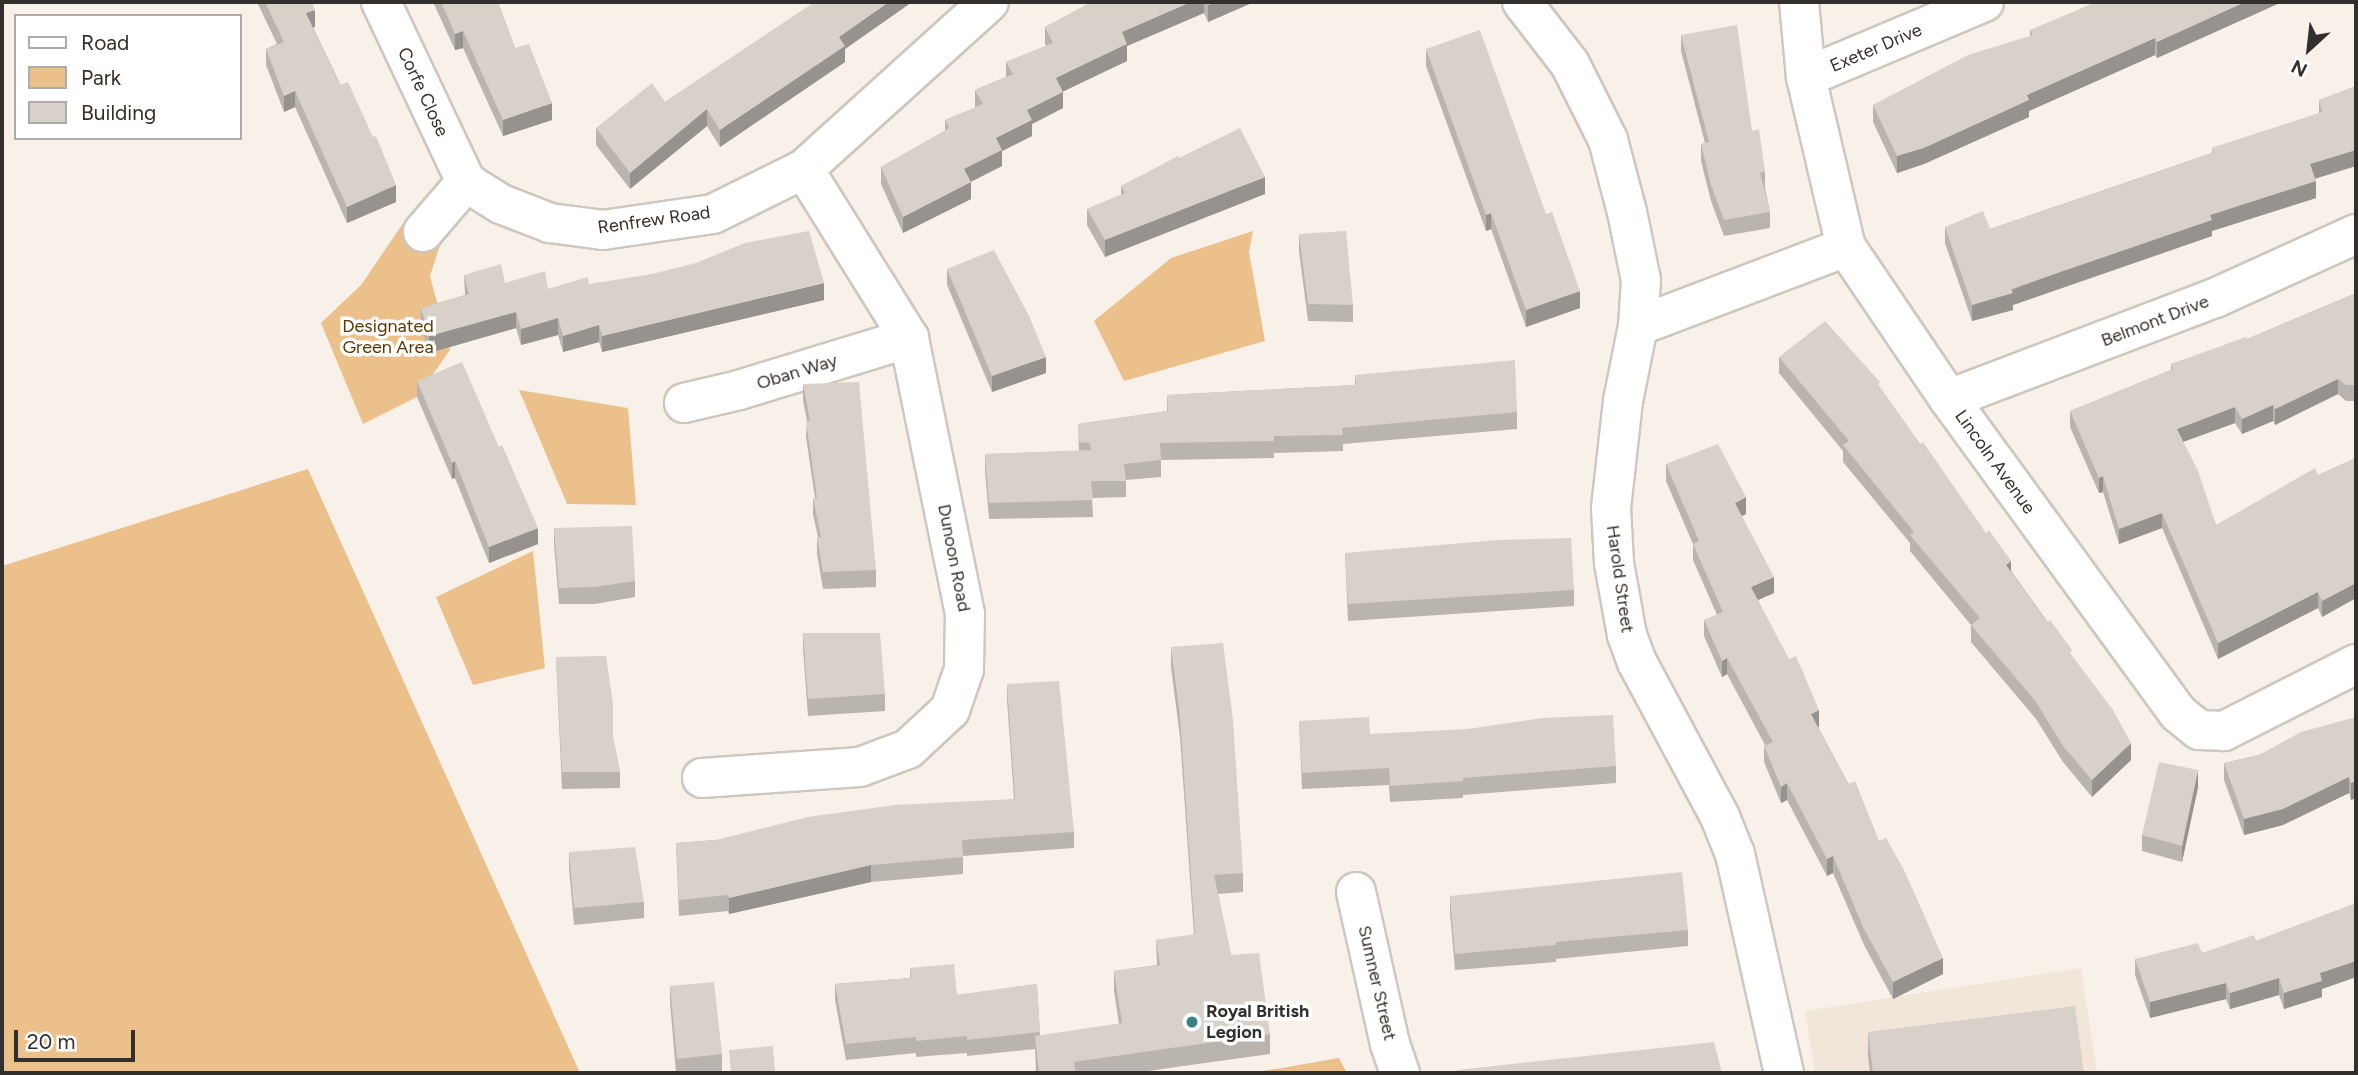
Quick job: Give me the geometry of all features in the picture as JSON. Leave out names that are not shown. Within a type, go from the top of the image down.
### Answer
[{"type":"street","name":"Corfe Close","points":[[381,2],[466,182]]},
{"type":"street","name":"Renfrew Road","points":[[466,182],[501,204],[550,223],[603,230],[713,214],[804,169],[989,2]]},
{"type":"street","name":"Harold Street","points":[[1521,2],[1570,64],[1608,141],[1627,212],[1641,280],[1638,326],[1623,401],[1611,508],[1614,563],[1627,635],[1637,662],[1720,817],[1735,854],[1784,1073]]},
{"type":"street","name":"Lincoln Avenue","points":[[1799,2],[1806,77],[1846,247],[1949,399],[2178,713],[2199,730],[2224,731],[2356,664]]},
{"type":"street","name":"Exeter Drive","points":[[1806,77],[1984,2]]},
{"type":"street","name":"Dunoon Road","points":[[702,778],[860,767],[908,749],[950,710],[964,668],[965,614],[909,338],[804,169]]},
{"type":"street","points":[[424,232],[466,182]]},
{"type":"street","name":"Belmont Drive","points":[[1949,399],[2214,298],[2356,234]]},
{"type":"street","points":[[1638,326],[1846,247]]},
{"type":"street","name":"Oban Way","points":[[684,403],[739,390],[909,338]]},
{"type":"street","name":"Sumner Street","points":[[1356,892],[1390,1044],[1400,1073]]},
{"type":"shaded area","points":[[2081,968],[2097,1073],[1815,1073],[1805,1011]]},
{"type":"green space","name":"Designated Green Area","points":[[406,219],[440,245],[430,276],[450,350],[417,397],[363,424],[321,323],[361,285]]},
{"type":"green space","points":[[1253,231],[1249,252],[1265,341],[1124,381],[1094,321],[1171,258]]},
{"type":"green space","points":[[519,390],[628,408],[636,505],[567,504]]},
{"type":"green space","points":[[308,469],[580,1073],[2,1073],[2,566]]},
{"type":"green space","points":[[533,551],[545,668],[473,685],[436,597]]},
{"type":"green space","points":[[1339,1058],[1347,1073],[1249,1073],[1282,1068]]},
{"type":"building","points":[[265,2],[312,2],[315,10],[306,13],[340,85],[348,82],[373,137],[376,136],[396,185],[347,207],[295,91],[284,96],[266,49],[284,42]]},
{"type":"building","points":[[441,2],[498,2],[515,48],[529,44],[552,103],[503,120],[463,31],[455,34]]},
{"type":"building","points":[[815,2],[889,2],[839,37],[845,46],[720,130],[707,109],[630,173],[596,128],[652,83],[665,102]]},
{"type":"building","points":[[1092,2],[1191,2],[1122,32],[1127,44],[1056,78],[1063,92],[1027,110],[1032,120],[996,138],[1002,150],[964,169],[971,182],[903,217],[881,167],[949,128],[945,120],[983,104],[975,90],[1013,74],[1006,62],[1053,43],[1045,27]]},
{"type":"building","points":[[2096,2],[2245,2],[2157,42],[2155,38],[2027,95],[2029,100],[1924,148],[1897,156],[1873,105],[1968,55],[2033,35],[2030,30]]},
{"type":"building","points":[[1737,25],[1752,131],[1759,129],[1765,172],[1760,173],[1770,212],[1724,220],[1711,185],[1701,144],[1709,142],[1681,35]]},
{"type":"building","points":[[1480,30],[1546,214],[1552,212],[1580,291],[1526,310],[1491,213],[1486,215],[1426,49]]},
{"type":"building","points":[[2356,86],[2356,150],[2310,164],[2316,181],[2210,215],[2212,220],[2011,289],[2013,293],[1972,305],[1945,227],[1983,211],[1990,229],[2213,153],[2212,148],[2322,112],[2319,100]]},
{"type":"building","points":[[1240,128],[1265,177],[1105,240],[1087,209],[1125,193],[1121,186]]},
{"type":"building","points":[[809,231],[824,283],[602,336],[599,325],[563,336],[558,318],[521,329],[516,312],[429,336],[421,308],[469,294],[464,275],[501,264],[505,283],[545,271],[548,289],[588,277],[589,284],[652,274],[696,263],[745,243]]},
{"type":"building","points":[[1346,231],[1353,305],[1308,304],[1299,234]]},
{"type":"building","points":[[994,250],[1029,316],[1046,357],[992,376],[947,269]]},
{"type":"building","points":[[2356,293],[2356,385],[2346,385],[2338,379],[2275,409],[2273,405],[2242,419],[2235,407],[2177,429],[2198,471],[2216,525],[2315,468],[2318,475],[2356,458],[2356,583],[2322,601],[2318,592],[2218,643],[2162,513],[2119,529],[2103,476],[2099,478],[2070,411],[2173,369],[2171,364],[2246,337],[2247,339]]},
{"type":"building","points":[[1825,321],[1880,382],[1878,384],[1920,444],[1923,442],[1986,533],[1989,530],[2011,561],[2006,565],[2047,622],[2050,620],[2072,650],[2070,653],[2113,710],[2131,743],[2092,780],[2063,746],[2036,702],[1971,625],[1980,618],[1910,535],[1914,532],[1843,445],[1849,441],[1779,357]]},
{"type":"building","points":[[1515,360],[1517,412],[1342,428],[1343,435],[1274,436],[1274,441],[1160,443],[1161,460],[1124,464],[1126,481],[1091,481],[1093,500],[989,503],[985,454],[1091,450],[1090,443],[1079,442],[1078,424],[1168,411],[1167,395],[1356,385],[1355,375]]},
{"type":"building","points":[[462,362],[538,528],[489,547],[455,461],[452,463],[417,381]]},
{"type":"building","points":[[859,382],[876,570],[823,572],[817,537],[821,537],[813,498],[817,498],[806,421],[810,421],[803,384]]},
{"type":"building","points":[[1718,444],[1746,497],[1735,503],[1774,577],[1751,587],[1789,659],[1796,656],[1819,710],[1811,714],[1848,784],[1855,781],[1879,841],[1886,838],[1905,872],[1943,958],[1893,982],[1864,929],[1833,856],[1827,859],[1787,783],[1781,787],[1764,746],[1773,742],[1727,658],[1722,661],[1704,620],[1723,612],[1693,544],[1699,541],[1666,464]]},
{"type":"building","points":[[632,526],[635,581],[595,587],[559,588],[554,528]]},
{"type":"building","points":[[1571,538],[1574,590],[1348,604],[1345,553],[1498,540]]},
{"type":"building","points":[[803,633],[880,633],[885,694],[808,699]]},
{"type":"building","points":[[1223,643],[1233,720],[1243,873],[1214,875],[1231,955],[1259,953],[1270,1034],[1074,1062],[1076,1073],[1039,1073],[1035,1036],[1122,1023],[1114,971],[1160,965],[1156,940],[1195,934],[1180,717],[1171,647]]},
{"type":"building","points":[[606,656],[613,704],[613,737],[620,772],[562,772],[556,657]]},
{"type":"building","points":[[1059,681],[1074,832],[962,840],[963,857],[871,865],[729,898],[728,895],[679,900],[676,843],[716,840],[808,817],[895,805],[1015,799],[1007,684]]},
{"type":"building","points":[[1613,715],[1616,766],[1390,786],[1389,768],[1302,773],[1299,721],[1369,717],[1370,734],[1468,729],[1543,718]]},
{"type":"building","points":[[2356,717],[2356,781],[2351,783],[2349,777],[2283,809],[2244,819],[2224,763],[2259,755],[2301,732]]},
{"type":"building","points":[[2159,762],[2198,770],[2182,846],[2142,835]]},
{"type":"building","points":[[635,847],[644,902],[574,908],[569,852]]},
{"type":"building","points":[[1682,872],[1688,930],[1455,954],[1450,896]]},
{"type":"building","points":[[2356,903],[2356,961],[2320,973],[2322,981],[2284,993],[2279,978],[2230,993],[2226,983],[2150,1002],[2135,959],[2198,943],[2202,953],[2254,935],[2256,941]]},
{"type":"building","points":[[954,964],[957,995],[1037,984],[1040,1032],[967,1040],[967,1036],[916,1041],[916,1037],[846,1044],[835,984],[911,978],[910,968]]},
{"type":"building","points":[[714,982],[722,1054],[677,1059],[670,986]]},
{"type":"building","points":[[2075,1006],[2084,1073],[1873,1073],[1868,1032]]},
{"type":"building","points":[[1714,1042],[1722,1073],[1457,1073],[1457,1070]]},
{"type":"building","points":[[773,1046],[775,1073],[731,1073],[729,1050]]},
{"type":"place","name":"Royal British Legion","points":[[1192,1022]]}]
